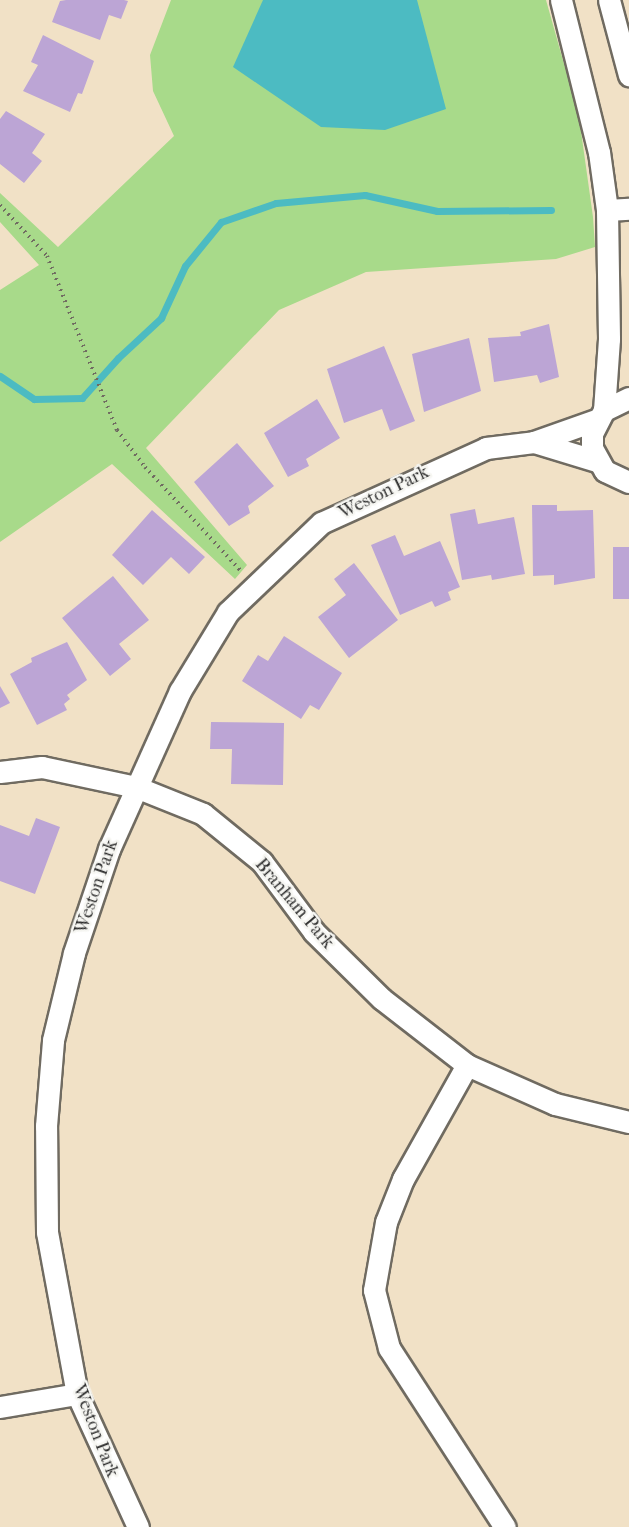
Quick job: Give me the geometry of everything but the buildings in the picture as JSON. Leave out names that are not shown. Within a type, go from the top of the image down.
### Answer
[{"type":"street","points":[[561,0],[599,152],[607,210],[609,339],[600,415],[592,448],[597,461]]},
{"type":"street","points":[[609,0],[629,75]]},
{"type":"street","points":[[607,210],[629,209]]},
{"type":"street","name":"Weston Park","points":[[138,1527],[77,1394],[47,1232],[46,1126],[53,1040],[74,953],[109,849],[180,691],[228,612],[321,523],[366,500],[486,448],[534,442],[600,415],[629,398]]},
{"type":"street","name":"Weston Park","points":[[534,442],[597,461],[615,478],[629,482]]},
{"type":"street","name":"Branham Park","points":[[0,772],[42,767],[136,787],[203,814],[261,862],[314,932],[382,999],[467,1065],[555,1104],[629,1122]]},
{"type":"street","points":[[467,1065],[404,1179],[390,1211],[374,1290],[389,1348],[505,1527]]},
{"type":"street","points":[[0,1407],[77,1394]]},
{"type":"path","points":[[0,205],[47,256],[102,398],[117,430],[145,468],[255,585]]},
{"type":"green space","points":[[171,0],[546,0],[579,117],[593,217],[595,247],[556,259],[366,272],[279,310],[146,448],[247,565],[235,579],[112,464],[0,542],[0,290],[39,265],[0,222],[0,193],[58,247],[174,136],[153,91],[150,55]]},
{"type":"water","points":[[263,0],[417,0],[446,109],[385,130],[321,127],[233,67]]},
{"type":"waterway","points":[[0,376],[34,399],[82,398],[118,358],[161,318],[185,266],[221,222],[276,203],[365,195],[437,211],[551,210]]}]
